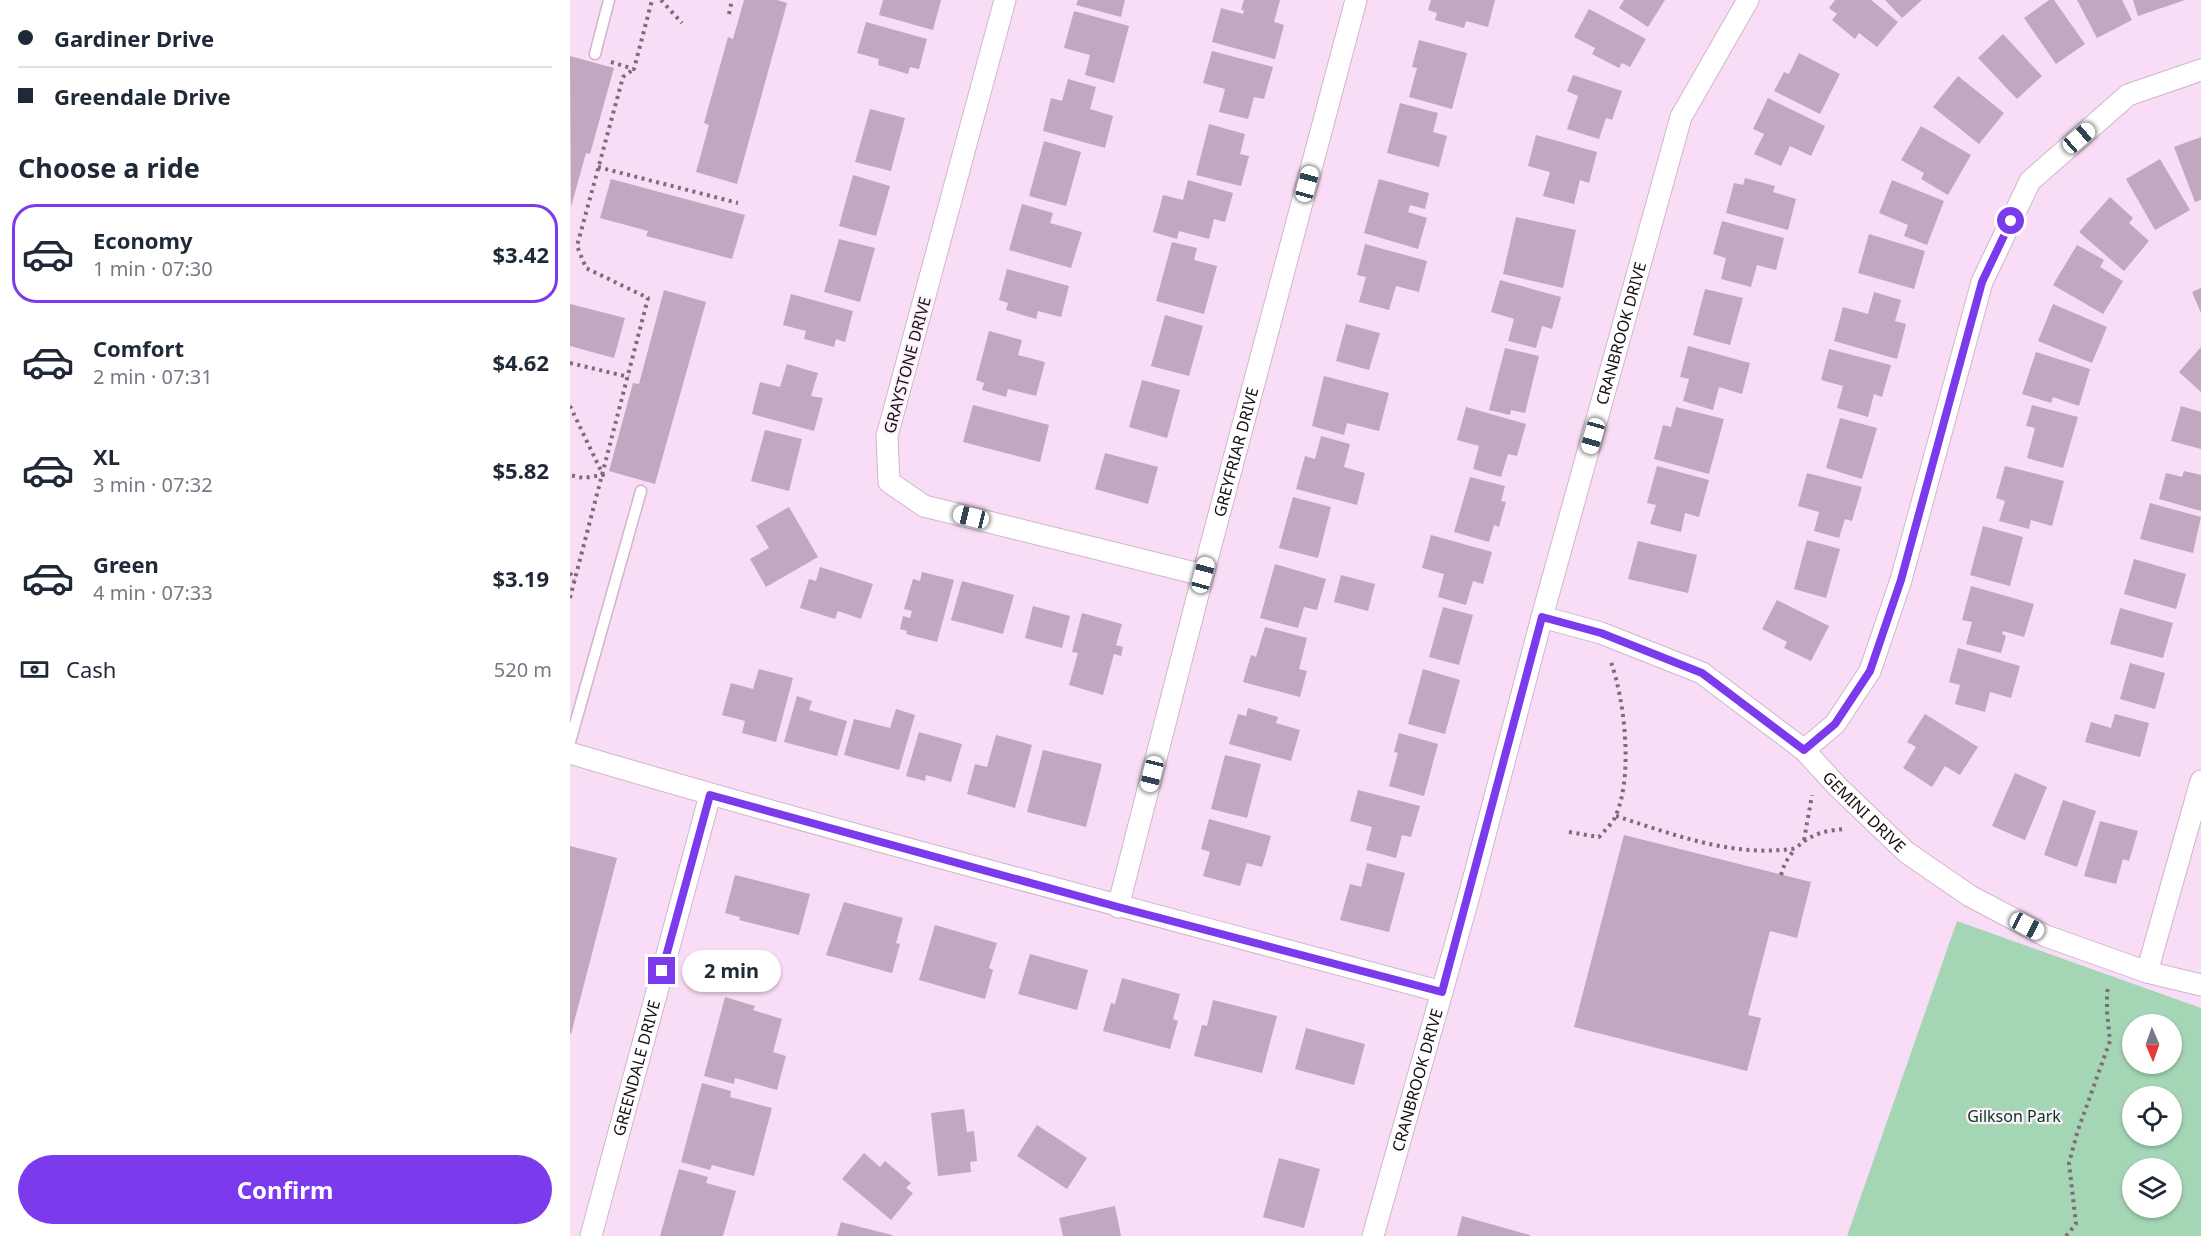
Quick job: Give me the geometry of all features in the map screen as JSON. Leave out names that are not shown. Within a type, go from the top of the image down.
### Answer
[{"type":"street","name":"GRAYSTONE DRIVE","points":[[1005,0],[887,436],[889,482],[924,506],[1203,575]]},
{"type":"street","name":"GREYFRIAR DRIVE","points":[[1118,907],[1203,575],[1356,0]]},
{"type":"street","name":"CRANBROOK DRIVE","points":[[1373,1236],[1681,117],[1748,0]]},
{"type":"street","points":[[1808,754],[1835,724],[1870,671],[1901,580],[1982,282],[2030,181],[2128,95],[2201,70]]},
{"type":"street","name":"GEMINI DRIVE","points":[[1542,617],[1601,633],[1702,673],[1808,754],[1838,787],[1906,852],[1970,896],[2046,936],[2147,972],[2201,985]]},
{"type":"street","points":[[570,753],[710,795],[1118,907],[1442,992]]},
{"type":"street","points":[[2147,972],[2201,781]]},
{"type":"street","name":"GREENDALE DRIVE","points":[[591,1236],[710,795]]},
{"type":"lane","points":[[595,54],[609,0]]},
{"type":"lane","points":[[570,742],[641,491]]},
{"type":"path","points":[[570,598],[648,298],[586,268],[577,246],[623,77],[634,69],[652,0]]},
{"type":"path","points":[[661,0],[682,23]]},
{"type":"path","points":[[729,14],[732,0]]},
{"type":"path","points":[[607,60],[634,69]]},
{"type":"path","points":[[598,167],[738,203]]},
{"type":"path","points":[[570,363],[629,377]]},
{"type":"path","points":[[570,406],[603,475]]},
{"type":"path","points":[[570,475],[583,478],[603,475]]},
{"type":"path","points":[[570,573],[575,581]]},
{"type":"path","points":[[1569,832],[1599,837],[1616,816],[1627,773],[1624,730],[1613,669],[1601,633]]},
{"type":"path","points":[[1804,840],[1813,792],[1808,754]]},
{"type":"path","points":[[1616,816],[1680,837],[1731,849],[1764,852],[1795,849]]},
{"type":"path","points":[[1781,875],[1785,863],[1795,849],[1804,840],[1822,831],[1880,827]]},
{"type":"path","points":[[2066,1236],[2076,1224],[2069,1163],[2078,1130],[2110,1041],[2106,1012],[2107,992],[2117,961]]},
{"type":"green space","name":"Gilkson Park","points":[[1957,921],[2201,1008],[2201,1236],[1847,1236]]},
{"type":"building","points":[[744,0],[777,0],[787,3],[737,184],[696,172],[709,125],[704,123],[728,37],[733,39]]},
{"type":"building","points":[[883,0],[941,0],[933,30],[879,15]]},
{"type":"building","points":[[1078,0],[1125,0],[1121,17],[1076,5]]},
{"type":"building","points":[[1244,0],[1280,0],[1274,22],[1284,25],[1275,59],[1212,42],[1221,8],[1243,14],[1244,10],[1241,10]]},
{"type":"building","points":[[1431,0],[1495,0],[1488,27],[1466,21],[1464,28],[1435,20],[1437,13],[1428,10]]},
{"type":"building","points":[[1624,0],[1665,0],[1648,27],[1619,8]]},
{"type":"building","points":[[1835,0],[1871,0],[1898,22],[1877,47],[1859,33],[1855,39],[1832,20],[1837,14],[1829,8]]},
{"type":"building","points":[[1885,0],[1922,0],[1902,18]]},
{"type":"building","points":[[2049,0],[2054,0],[2085,44],[2056,64],[2024,18]]},
{"type":"building","points":[[2077,0],[2122,0],[2132,20],[2097,38]]},
{"type":"building","points":[[2133,0],[2185,0],[2138,16]]},
{"type":"building","points":[[1589,9],[1646,39],[1630,67],[1622,63],[1619,68],[1592,54],[1595,48],[1574,37]]},
{"type":"building","points":[[1074,11],[1129,26],[1114,83],[1085,75],[1090,55],[1064,48]]},
{"type":"building","points":[[866,22],[927,39],[919,69],[910,67],[908,74],[878,65],[879,59],[857,53]]},
{"type":"building","points":[[2003,34],[2042,76],[2017,99],[1978,58]]},
{"type":"building","points":[[1419,40],[1467,53],[1452,109],[1409,97],[1417,68],[1412,67]]},
{"type":"building","points":[[1212,51],[1273,67],[1264,99],[1254,97],[1248,119],[1219,112],[1225,89],[1203,83]]},
{"type":"building","points":[[1799,53],[1840,74],[1820,114],[1774,91],[1784,72],[1789,74]]},
{"type":"building","points":[[570,56],[614,68],[590,154],[586,153],[571,207]]},
{"type":"building","points":[[1573,75],[1622,91],[1612,120],[1606,118],[1599,139],[1567,129],[1578,96],[1567,91]]},
{"type":"building","points":[[1958,76],[2004,113],[1979,144],[1933,107]]},
{"type":"building","points":[[1068,79],[1096,87],[1090,109],[1113,116],[1105,148],[1043,131],[1051,98],[1062,101]]},
{"type":"building","points":[[1768,98],[1825,126],[1811,156],[1790,146],[1781,166],[1754,154],[1764,134],[1753,129]]},
{"type":"building","points":[[1400,103],[1438,113],[1433,132],[1447,136],[1439,167],[1387,153]]},
{"type":"building","points":[[870,109],[905,118],[891,171],[855,162]]},
{"type":"building","points":[[1209,124],[1245,134],[1240,154],[1249,156],[1241,186],[1196,175]]},
{"type":"building","points":[[1921,126],[1971,155],[1948,195],[1921,179],[1924,173],[1901,160]]},
{"type":"building","points":[[1536,135],[1597,152],[1589,183],[1580,180],[1574,204],[1543,196],[1550,172],[1528,166]]},
{"type":"building","points":[[2201,137],[2201,200],[2195,202],[2174,147]]},
{"type":"building","points":[[1044,141],[1081,152],[1066,206],[1029,196]]},
{"type":"building","points":[[2160,159],[2190,210],[2155,230],[2126,179]]},
{"type":"building","points":[[853,175],[890,186],[876,236],[839,226]]},
{"type":"building","points":[[1745,178],[1775,186],[1773,192],[1796,199],[1788,230],[1726,213],[1734,183],[1743,185]]},
{"type":"building","points":[[611,179],[745,215],[732,259],[646,236],[648,231],[600,218]]},
{"type":"building","points":[[1379,179],[1429,193],[1425,209],[1410,205],[1408,212],[1427,218],[1418,249],[1364,233]]},
{"type":"building","points":[[1188,180],[1233,193],[1225,222],[1214,219],[1209,239],[1179,231],[1177,239],[1153,232],[1163,195],[1183,200]]},
{"type":"building","points":[[1892,180],[1944,201],[1927,245],[1904,236],[1908,225],[1879,213]]},
{"type":"building","points":[[2110,197],[2133,218],[2129,223],[2149,241],[2124,271],[2079,232]]},
{"type":"building","points":[[1022,204],[1053,213],[1050,223],[1082,232],[1071,268],[1009,250]]},
{"type":"building","points":[[1516,217],[1576,230],[1563,288],[1503,274]]},
{"type":"building","points":[[1722,221],[1784,238],[1776,270],[1757,265],[1751,287],[1721,279],[1726,258],[1713,254]]},
{"type":"building","points":[[1869,234],[1925,251],[1914,289],[1858,273]]},
{"type":"building","points":[[839,239],[875,248],[860,302],[824,292]]},
{"type":"building","points":[[1172,242],[1197,248],[1194,260],[1217,266],[1204,314],[1156,301]]},
{"type":"building","points":[[1365,244],[1427,261],[1419,292],[1396,286],[1389,310],[1359,302],[1366,277],[1357,275]]},
{"type":"building","points":[[2077,245],[2104,260],[2100,267],[2123,281],[2103,314],[2053,285]]},
{"type":"building","points":[[1007,269],[1069,286],[1061,317],[1038,311],[1036,319],[1006,310],[1008,303],[999,300]]},
{"type":"building","points":[[1500,280],[1561,297],[1552,329],[1542,326],[1536,348],[1508,341],[1514,319],[1491,312]]},
{"type":"building","points":[[2201,288],[2201,313],[2192,292]]},
{"type":"building","points":[[1705,289],[1743,298],[1730,345],[1693,335]]},
{"type":"building","points":[[664,290],[706,302],[655,484],[609,471],[633,383],[639,384]]},
{"type":"building","points":[[1874,292],[1901,300],[1895,321],[1906,324],[1897,359],[1834,341],[1843,307],[1868,314]]},
{"type":"building","points":[[791,294],[853,311],[845,342],[836,339],[834,347],[804,339],[806,331],[783,325]]},
{"type":"building","points":[[570,304],[625,318],[614,358],[570,346]]},
{"type":"building","points":[[2053,304],[2107,327],[2092,363],[2038,341]]},
{"type":"building","points":[[1165,315],[1203,326],[1189,376],[1151,366]]},
{"type":"building","points":[[1346,324],[1380,333],[1369,370],[1336,361]]},
{"type":"building","points":[[989,331],[1022,340],[1018,355],[1045,362],[1036,396],[1008,389],[1006,397],[982,390],[984,383],[976,380]]},
{"type":"building","points":[[1688,346],[1750,363],[1742,394],[1719,387],[1713,410],[1683,401],[1689,379],[1680,377]]},
{"type":"building","points":[[2201,347],[2201,392],[2179,372]]},
{"type":"building","points":[[1505,348],[1539,356],[1525,413],[1511,410],[1510,415],[1489,410]]},
{"type":"building","points":[[1829,349],[1891,365],[1882,397],[1874,394],[1868,417],[1837,408],[1843,386],[1821,380]]},
{"type":"building","points":[[2036,352],[2090,369],[2079,406],[2053,397],[2051,403],[2022,394]]},
{"type":"building","points":[[787,364],[818,373],[811,396],[823,398],[814,431],[752,414],[760,382],[780,387]]},
{"type":"building","points":[[1324,376],[1389,393],[1379,431],[1347,423],[1344,435],[1312,426]]},
{"type":"building","points":[[1142,380],[1180,390],[1167,438],[1129,427]]},
{"type":"building","points":[[973,405],[1049,425],[1040,462],[963,442]]},
{"type":"building","points":[[2032,405],[2078,417],[2063,468],[2027,458],[2035,428],[2026,426]]},
{"type":"building","points":[[2181,406],[2201,412],[2201,449],[2171,441]]},
{"type":"building","points":[[1466,407],[1526,424],[1517,456],[1508,454],[1501,477],[1473,469],[1479,446],[1457,440]]},
{"type":"building","points":[[1676,407],[1724,419],[1709,474],[1654,459],[1663,425],[1671,427]]},
{"type":"building","points":[[1840,418],[1877,428],[1862,479],[1826,468]]},
{"type":"building","points":[[765,430],[802,439],[789,491],[751,481]]},
{"type":"building","points":[[1321,436],[1350,444],[1344,467],[1365,473],[1357,505],[1296,489],[1305,456],[1315,459]]},
{"type":"building","points":[[1105,453],[1158,467],[1148,504],[1095,489]]},
{"type":"building","points":[[1657,466],[1709,480],[1699,517],[1685,513],[1681,532],[1650,524],[1656,505],[1647,503]]},
{"type":"building","points":[[2005,466],[2064,481],[2052,526],[2031,520],[2029,529],[1999,521],[2005,501],[1996,498]]},
{"type":"building","points":[[2184,471],[2201,475],[2201,511],[2159,499],[2166,473],[2182,477]]},
{"type":"building","points":[[1807,473],[1862,487],[1852,521],[1845,519],[1839,538],[1814,531],[1819,512],[1798,506]]},
{"type":"building","points":[[1470,477],[1505,486],[1501,501],[1506,502],[1499,527],[1494,525],[1489,542],[1454,532]]},
{"type":"building","points":[[1293,497],[1331,507],[1318,558],[1279,548]]},
{"type":"building","points":[[2150,503],[2201,517],[2193,553],[2140,539]]},
{"type":"building","points":[[789,507],[818,557],[766,587],[750,559],[769,548],[756,526]]},
{"type":"building","points":[[1983,526],[2023,537],[2010,586],[1970,575]]},
{"type":"building","points":[[1431,535],[1492,552],[1483,584],[1473,581],[1466,605],[1438,597],[1444,574],[1422,568]]},
{"type":"building","points":[[1807,540],[1840,549],[1826,598],[1794,589]]},
{"type":"building","points":[[1638,541],[1697,555],[1688,593],[1628,579]]},
{"type":"building","points":[[2134,559],[2186,574],[2176,609],[2124,594]]},
{"type":"building","points":[[1275,564],[1326,579],[1317,610],[1304,607],[1298,628],[1260,618]]},
{"type":"building","points":[[820,567],[873,584],[861,619],[838,611],[835,619],[800,608],[809,579],[816,581]]},
{"type":"building","points":[[922,572],[954,580],[937,642],[906,634],[907,631],[900,629],[903,616],[910,618],[912,611],[904,609],[913,579],[920,581]]},
{"type":"building","points":[[1341,575],[1375,584],[1368,611],[1334,602]]},
{"type":"building","points":[[962,581],[1014,595],[1003,634],[951,620]]},
{"type":"building","points":[[1971,586],[2034,604],[2024,637],[2003,631],[2002,634],[2006,636],[2001,653],[1966,644],[1972,622],[1962,620]]},
{"type":"building","points":[[1777,600],[1829,626],[1811,661],[1784,648],[1787,642],[1762,629]]},
{"type":"building","points":[[1033,606],[1070,616],[1062,648],[1025,638]]},
{"type":"building","points":[[1443,607],[1473,615],[1459,665],[1429,657]]},
{"type":"building","points":[[2120,608],[2173,623],[2163,658],[2110,644]]},
{"type":"building","points":[[1082,613],[1122,624],[1116,645],[1123,647],[1121,656],[1114,654],[1103,695],[1069,685],[1078,653],[1072,652]]},
{"type":"building","points":[[1265,627],[1307,638],[1299,669],[1307,671],[1300,697],[1243,682],[1251,655],[1256,657]]},
{"type":"building","points":[[1958,648],[2020,666],[2011,698],[1990,692],[1985,712],[1955,704],[1960,685],[1949,682]]},
{"type":"building","points":[[2130,663],[2165,673],[2155,709],[2120,699]]},
{"type":"building","points":[[759,669],[793,678],[776,742],[742,733],[745,721],[722,715],[731,683],[753,689]]},
{"type":"building","points":[[1423,669],[1460,680],[1445,734],[1408,724]]},
{"type":"building","points":[[797,696],[812,701],[809,710],[847,721],[837,756],[784,742]]},
{"type":"building","points":[[1248,708],[1278,717],[1276,723],[1300,730],[1291,761],[1229,744],[1238,714],[1246,716]]},
{"type":"building","points":[[896,709],[915,715],[899,770],[844,755],[854,719],[890,728]]},
{"type":"building","points":[[1925,714],[1978,747],[1960,775],[1945,766],[1932,787],[1903,768],[1916,747],[1907,742]]},
{"type":"building","points":[[2115,714],[2149,723],[2140,757],[2085,742],[2091,722],[2111,728]]},
{"type":"building","points":[[919,732],[962,744],[951,782],[926,775],[925,781],[906,776]]},
{"type":"building","points":[[1399,733],[1438,744],[1424,796],[1389,786],[1398,753],[1394,752]]},
{"type":"building","points":[[996,735],[1032,745],[1015,808],[967,794],[975,764],[987,767]]},
{"type":"building","points":[[1043,750],[1102,764],[1086,827],[1027,812]]},
{"type":"building","points":[[1225,755],[1261,764],[1247,818],[1211,809]]},
{"type":"building","points":[[2015,773],[2047,787],[2025,840],[1992,826]]},
{"type":"building","points":[[1358,790],[1420,806],[1411,837],[1402,835],[1396,858],[1366,850],[1372,827],[1350,821]]},
{"type":"building","points":[[2063,800],[2096,811],[2077,867],[2044,855]]},
{"type":"building","points":[[1209,819],[1271,836],[1262,867],[1247,863],[1240,886],[1203,876],[1210,852],[1201,849]]},
{"type":"building","points":[[2100,821],[2138,831],[2129,861],[2123,859],[2116,884],[2084,876]]},
{"type":"building","points":[[1624,835],[1811,882],[1797,938],[1770,931],[1748,1015],[1761,1018],[1747,1071],[1574,1027]]},
{"type":"building","points":[[570,846],[617,858],[571,1034],[570,1034]]},
{"type":"building","points":[[1367,863],[1405,873],[1389,932],[1340,920],[1350,884],[1361,887]]},
{"type":"building","points":[[735,875],[810,894],[799,935],[739,920],[740,917],[725,913]]},
{"type":"building","points":[[844,902],[903,918],[896,943],[900,944],[892,973],[826,955]]},
{"type":"building","points":[[935,925],[997,943],[989,968],[993,970],[985,999],[919,980]]},
{"type":"building","points":[[1030,954],[1088,970],[1077,1010],[1018,994]]},
{"type":"building","points":[[1122,978],[1180,994],[1173,1019],[1178,1021],[1170,1049],[1103,1031],[1111,1003],[1115,1004]]},
{"type":"building","points":[[725,997],[755,1006],[753,1010],[782,1019],[773,1052],[786,1056],[777,1090],[735,1078],[734,1084],[704,1076]]},
{"type":"building","points":[[1213,1000],[1277,1016],[1262,1073],[1194,1056],[1202,1025],[1207,1026]]},
{"type":"building","points":[[1306,1028],[1365,1044],[1354,1085],[1295,1069]]},
{"type":"building","points":[[702,1083],[731,1091],[730,1097],[772,1108],[754,1176],[712,1165],[710,1170],[681,1162]]},
{"type":"building","points":[[964,1109],[967,1132],[974,1131],[977,1161],[970,1162],[971,1172],[938,1176],[931,1113]]},
{"type":"building","points":[[1037,1125],[1087,1158],[1067,1189],[1017,1156]]},
{"type":"building","points":[[864,1153],[880,1167],[885,1161],[911,1183],[906,1188],[913,1193],[891,1220],[842,1179]]},
{"type":"building","points":[[1279,1158],[1320,1169],[1304,1228],[1263,1217]]},
{"type":"building","points":[[679,1169],[708,1177],[706,1183],[736,1191],[723,1236],[660,1236]]},
{"type":"building","points":[[1115,1206],[1121,1236],[1063,1236],[1059,1218]]},
{"type":"building","points":[[1462,1216],[1530,1235],[1530,1236],[1457,1236]]},
{"type":"building","points":[[841,1222],[892,1235],[892,1236],[837,1236]]},
{"type":"route","points":[[662,971],[710,795],[1118,907],[1442,992],[1542,617],[1601,633],[1702,673],[1804,750],[1835,724],[1870,671],[1901,580],[1982,282],[2011,221]]}]
